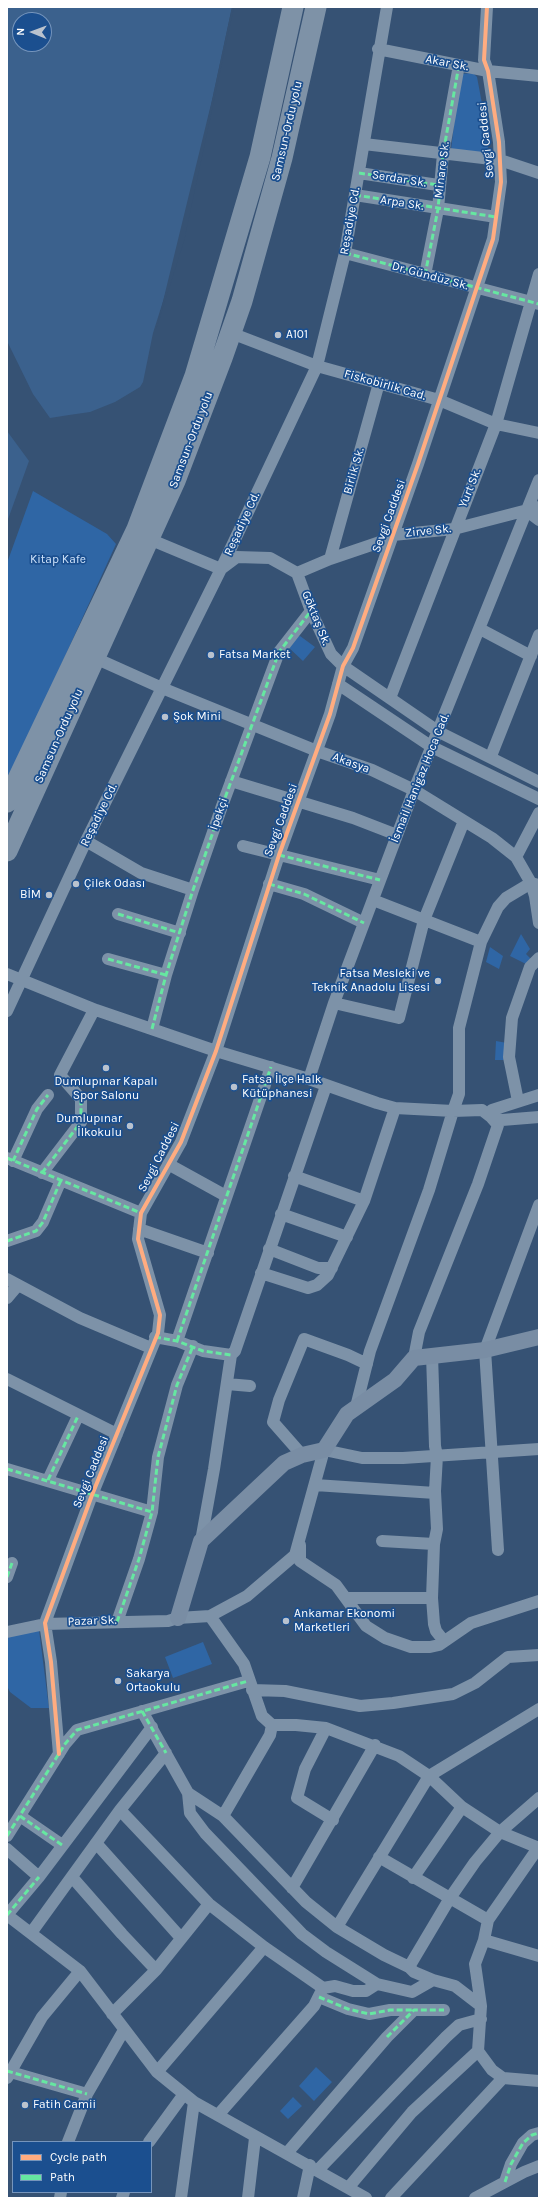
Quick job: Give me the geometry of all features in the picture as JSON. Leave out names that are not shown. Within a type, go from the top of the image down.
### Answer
[{"type":"highway","name":"Samsun-Ordu yolu","points":[[7,802],[137,529],[195,376],[221,293],[260,157],[294,7]]},
{"type":"highway","name":"Samsun-Ordu yolu","points":[[7,851],[176,481],[231,333],[282,158],[316,7]]},
{"type":"highway","points":[[221,293],[216,326],[231,333]]},
{"type":"street","name":"Reşadiye Cd.","points":[[7,1011],[86,841],[220,570],[317,366],[344,253],[364,144],[378,49],[387,7]]},
{"type":"street","name":"Sevgi Caddesi","points":[[45,1624],[92,1495],[158,1333],[160,1315],[138,1239],[141,1213],[181,1142],[216,1051],[269,884],[330,714],[343,666],[353,648],[393,535],[493,239],[501,182],[499,142],[488,71],[484,60],[487,7]]},
{"type":"street","name":"Akar Sk.","points":[[378,49],[488,71],[539,76]]},
{"type":"street","name":"Minare Sk.","points":[[425,275],[438,209],[438,185],[459,65]]},
{"type":"street","points":[[364,144],[500,160],[539,173]]},
{"type":"street","name":"Serdar Sk.","points":[[359,173],[438,185]]},
{"type":"street","name":"Arpa Sk.","points":[[355,195],[496,217]]},
{"type":"street","name":"Dr. Gündüz Sk.","points":[[344,253],[477,289],[536,303]]},
{"type":"street","name":"Yurt Sk.","points":[[390,698],[454,529],[496,424],[536,303],[539,274]]},
{"type":"street","name":"Fiskobirlik Cad.","points":[[231,333],[317,366],[439,400],[496,424],[539,433]]},
{"type":"street","name":"Birlik Sk.","points":[[330,559],[379,383]]},
{"type":"street","name":"İsmail Hanigaz Hoca Cad.","points":[[309,1078],[334,1003],[414,790],[439,732],[539,480]]},
{"type":"street","name":"Zirve Sk.","points":[[297,573],[330,559],[383,541],[393,535],[454,529],[527,512],[539,507]]},
{"type":"street","points":[[527,512],[539,520]]},
{"type":"street","points":[[149,539],[220,570],[237,557],[270,558],[297,573]]},
{"type":"street","name":"Göktaş Sk.","points":[[297,573],[311,611],[331,654],[343,666],[439,732],[491,756],[539,782]]},
{"type":"street","name":"İpekçi","points":[[152,1029],[166,975],[193,890],[279,652],[311,611]]},
{"type":"street","points":[[480,629],[530,656]]},
{"type":"street","points":[[491,756],[539,635]]},
{"type":"street","name":"Akasya","points":[[95,658],[162,688],[252,725],[372,770],[414,790],[492,838],[516,858],[535,884],[535,896],[539,923]]},
{"type":"street","points":[[338,684],[432,747],[539,799]]},
{"type":"street","points":[[231,782],[353,818],[397,836]]},
{"type":"street","points":[[516,858],[539,813]]},
{"type":"street","points":[[334,1003],[398,1018],[424,920],[464,821]]},
{"type":"street","points":[[86,841],[141,873],[193,890]]},
{"type":"street","points":[[244,846],[380,880]]},
{"type":"street","points":[[269,884],[304,894],[364,923]]},
{"type":"street","points":[[356,1407],[367,1364],[428,1190],[459,1094],[459,1028],[481,942],[498,907],[506,898],[535,884]]},
{"type":"street","points":[[373,900],[481,942]]},
{"type":"street","points":[[118,914],[180,933]]},
{"type":"street","points":[[518,1102],[509,1057],[512,1018],[530,967],[539,958]]},
{"type":"street","points":[[108,959],[166,975]]},
{"type":"street","points":[[7,974],[94,1010],[216,1051],[309,1078],[326,1086],[395,1108],[453,1111],[482,1110],[498,1125],[478,1184],[419,1332],[414,1358],[395,1380],[347,1414],[324,1450],[295,1555],[247,1596],[210,1616],[244,1664],[262,1716],[272,1725],[296,1725],[326,1728],[375,1745],[399,1756],[429,1776],[462,1807],[500,1832],[538,1848],[488,1920],[484,1940],[475,1964],[481,2013],[478,2051],[492,2070],[503,2078],[539,2081]]},
{"type":"street","points":[[42,1173],[81,1122],[81,1099],[60,1074],[94,1010]]},
{"type":"street","points":[[177,1341],[271,1067]]},
{"type":"street","points":[[178,1618],[201,1541],[214,1469],[231,1355],[234,1351],[280,1214],[326,1086]]},
{"type":"street","points":[[48,1095],[37,1109],[10,1160],[141,1213]]},
{"type":"street","points":[[491,1117],[492,1110],[539,1095]]},
{"type":"street","points":[[261,1273],[308,1288],[317,1285],[328,1275],[364,1201],[395,1108]]},
{"type":"street","points":[[491,1117],[502,1120],[539,1117]]},
{"type":"street","points":[[168,1164],[226,1196]]},
{"type":"street","points":[[294,1176],[364,1201]]},
{"type":"street","points":[[7,1241],[36,1231],[43,1222],[61,1180]]},
{"type":"street","points":[[498,1550],[490,1451],[485,1350],[539,1205]]},
{"type":"street","points":[[280,1214],[347,1237]]},
{"type":"street","points":[[139,1229],[208,1252]]},
{"type":"street","points":[[269,1249],[318,1268],[332,1268]]},
{"type":"street","points":[[7,1279],[80,1318],[153,1343],[177,1341],[203,1351],[231,1355]]},
{"type":"street","points":[[7,1298],[18,1285]]},
{"type":"street","points":[[414,1358],[485,1350],[539,1337]]},
{"type":"street","points":[[302,1455],[273,1422],[279,1400],[304,1340],[348,1355],[367,1364]]},
{"type":"street","points":[[118,1621],[152,1512],[158,1457],[177,1385],[193,1346]]},
{"type":"street","points":[[432,1356],[434,1446],[437,1456],[435,1493],[437,1529],[434,1544],[432,1598],[434,1624],[436,1631],[444,1641]]},
{"type":"street","points":[[7,1380],[117,1434]]},
{"type":"street","points":[[227,1384],[250,1386]]},
{"type":"street","points":[[48,1480],[78,1416]]},
{"type":"street","points":[[201,1541],[284,1463],[302,1455],[324,1450],[362,1458],[437,1456],[490,1451],[539,1449]]},
{"type":"street","points":[[7,1469],[152,1512]]},
{"type":"street","points":[[315,1485],[435,1493]]},
{"type":"street","points":[[382,1541],[434,1544]]},
{"type":"street","points":[[299,1544],[300,1561],[336,1585],[347,1598],[366,1626],[385,1638],[411,1647],[430,1647],[444,1641],[471,1623],[539,1601]]},
{"type":"street","points":[[7,1576],[12,1563]]},
{"type":"street","points":[[347,1598],[432,1598]]},
{"type":"street","name":"Pazar Sk.","points":[[7,1631],[45,1624],[210,1616]]},
{"type":"street","points":[[45,1624],[51,1662],[59,1754]]},
{"type":"street","points":[[7,1836],[76,1730],[142,1711],[250,1685],[360,1706],[393,1703],[453,1694],[475,1683],[508,1657],[539,1655]]},
{"type":"street","points":[[337,1927],[429,1776],[539,1709]]},
{"type":"street","points":[[142,1711],[188,1793],[190,1813],[205,1833],[302,1934],[326,1952],[377,1984],[412,1992],[430,1982]]},
{"type":"street","points":[[223,1816],[270,1735],[272,1725]]},
{"type":"street","points":[[152,1727],[39,1877],[7,1915],[80,1971],[156,2072],[194,2102],[255,2138],[287,2152],[314,2167],[366,2198]]},
{"type":"street","points":[[326,1728],[305,1769],[297,1798],[333,1820]]},
{"type":"street","points":[[292,1888],[333,1820],[375,1745]]},
{"type":"street","points":[[32,1933],[120,1810],[166,1753]]},
{"type":"street","points":[[188,1793],[223,1816],[306,1902],[337,1927],[409,1968],[430,1982],[455,1986],[481,2013]]},
{"type":"street","points":[[409,1968],[450,1898],[475,1862],[500,1832],[539,1798]]},
{"type":"street","points":[[413,1878],[462,1807]]},
{"type":"street","points":[[120,1810],[209,1904],[321,1992],[348,2009],[369,2014],[390,2010],[444,2010]]},
{"type":"street","points":[[20,1816],[62,1845]]},
{"type":"street","points":[[96,1843],[181,1938]]},
{"type":"street","points":[[7,1849],[39,1877]]},
{"type":"street","points":[[379,1857],[488,1920]]},
{"type":"street","points":[[72,1877],[156,1970]]},
{"type":"street","points":[[112,2014],[156,1970],[209,1904]]},
{"type":"street","points":[[484,1940],[539,1956]]},
{"type":"street","points":[[156,2072],[264,1947]]},
{"type":"street","points":[[80,1971],[42,2016],[8,2074],[87,2094]]},
{"type":"street","points":[[218,2115],[314,2006],[321,1992],[335,1986],[353,1991],[366,1991],[377,1984]]},
{"type":"street","points":[[287,2152],[387,2037],[414,2010]]},
{"type":"street","points":[[303,2198],[314,2167],[459,2025],[481,2013]]},
{"type":"street","points":[[68,2141],[87,2094],[124,2030]]},
{"type":"street","points":[[348,2188],[412,2112],[478,2051]]},
{"type":"street","points":[[391,2198],[503,2078]]},
{"type":"street","points":[[150,2141],[184,2094]]},
{"type":"street","points":[[181,2198],[194,2102]]},
{"type":"street","points":[[505,2182],[511,2164],[522,2143],[532,2135],[539,2133]]},
{"type":"street","points":[[248,2198],[255,2138]]},
{"type":"street","points":[[475,2198],[539,2166]]},
{"type":"green space","points":[[473,73],[477,77],[486,125],[487,153],[451,150],[460,74]]},
{"type":"green space","name":"Kitap Kafe","points":[[33,491],[107,534],[116,544],[7,784],[7,563]]},
{"type":"green space","points":[[300,636],[315,647],[303,661],[288,647],[295,637]]},
{"type":"green space","points":[[521,934],[530,949],[526,954],[532,960],[528,965],[510,956]]},
{"type":"green space","points":[[490,947],[503,956],[499,969],[486,962]]},
{"type":"green space","points":[[496,1041],[507,1043],[506,1060],[495,1060]]},
{"type":"green space","points":[[39,1630],[49,1708],[31,1708],[10,1692],[7,1686],[7,1637]]},
{"type":"green space","points":[[203,1642],[212,1664],[173,1678],[165,1657]]},
{"type":"green space","points":[[316,2067],[332,2082],[314,2101],[299,2086]]},
{"type":"green space","points":[[293,2097],[302,2106],[288,2119],[280,2111]]},
{"type":"shaded area","points":[[7,7],[232,7],[182,241],[153,333],[143,382],[140,387],[115,402],[90,412],[50,418],[33,394],[7,341]]},
{"type":"shaded area","points":[[7,431],[29,461],[7,522]]},
{"type":"pier","points":[[232,7],[234,7],[184,241],[156,330],[212,100]]},
{"type":"marked path","points":[[425,275],[438,209],[443,154],[459,65]]},
{"type":"marked path","points":[[359,173],[438,185]]},
{"type":"marked path","points":[[355,195],[496,217]]},
{"type":"marked path","points":[[345,253],[539,304]]},
{"type":"marked path","points":[[152,1029],[166,975],[193,890],[222,806],[279,652],[311,611]]},
{"type":"marked path","points":[[279,855],[380,880]]},
{"type":"marked path","points":[[269,884],[304,894],[364,923]]},
{"type":"marked path","points":[[118,914],[180,933]]},
{"type":"marked path","points":[[108,959],[166,975]]},
{"type":"marked path","points":[[177,1341],[271,1067]]},
{"type":"marked path","points":[[13,1161],[37,1109],[48,1095]]},
{"type":"marked path","points":[[42,1173],[81,1122],[81,1099]]},
{"type":"marked path","points":[[7,1158],[141,1213]]},
{"type":"marked path","points":[[7,1241],[36,1231],[43,1222],[61,1180]]},
{"type":"marked path","points":[[155,1337],[177,1341],[203,1351],[231,1355]]},
{"type":"marked path","points":[[117,1622],[139,1559],[152,1512],[158,1457],[177,1385],[193,1346]]},
{"type":"marked path","points":[[48,1480],[78,1416]]},
{"type":"marked path","points":[[7,1469],[152,1512]]},
{"type":"marked path","points":[[7,1577],[12,1563]]},
{"type":"marked path","points":[[7,1836],[65,1744],[77,1730],[248,1681]]},
{"type":"marked path","points":[[142,1711],[166,1753]]},
{"type":"marked path","points":[[20,1816],[62,1845]]},
{"type":"marked path","points":[[7,1915],[39,1877]]},
{"type":"marked path","points":[[319,1997],[348,2009],[369,2014],[390,2010],[414,2010]]},
{"type":"marked path","points":[[387,2037],[414,2010],[444,2010]]},
{"type":"marked path","points":[[7,2071],[87,2094]]},
{"type":"marked path","points":[[505,2182],[511,2164],[523,2143],[532,2135],[539,2133]]},
{"type":"cycle path","points":[[59,1754],[51,1662],[45,1623],[92,1495],[158,1333],[160,1315],[138,1239],[141,1213],[181,1142],[216,1051],[279,855],[330,714],[343,666],[353,648],[418,464],[493,239],[501,182],[499,142],[488,71],[484,60],[487,7]]},
{"type":"place","name":"A101","points":[[278,335]]},
{"type":"place","name":"Fatsa Market","points":[[211,655]]},
{"type":"place","name":"Şok Mini","points":[[165,717]]},
{"type":"place","name":"Çilek Odası","points":[[76,884]]},
{"type":"place","name":"BİM","points":[[49,895]]},
{"type":"place","name":"Fatsa Mesleki ve Teknik Anadolu Lisesi","points":[[438,981]]},
{"type":"place","name":"Dumlupınar Kapalı Spor Salonu","points":[[106,1068]]},
{"type":"place","name":"Fatsa İlçe Halk Kütüphanesi","points":[[234,1087]]},
{"type":"place","name":"Dumlupınar İlkokulu","points":[[130,1126]]},
{"type":"place","name":"Ankamar Ekonomi Marketleri","points":[[286,1621]]},
{"type":"place","name":"Sakarya Ortaokulu","points":[[118,1681]]},
{"type":"place","name":"Fatih Camii","points":[[25,2105]]}]
